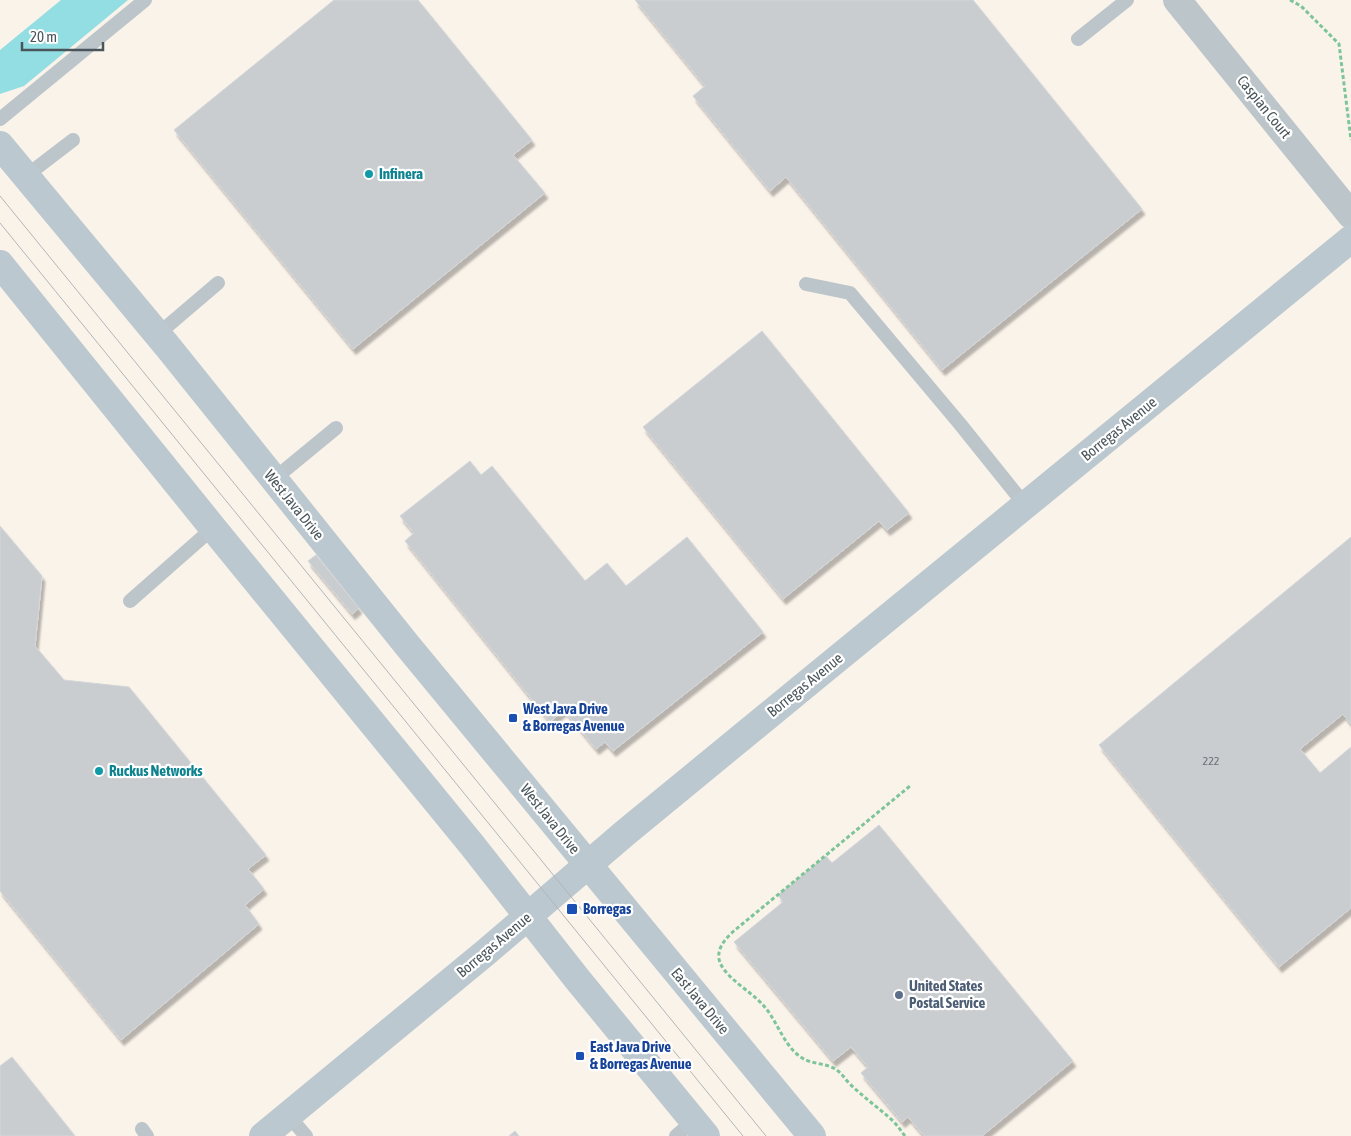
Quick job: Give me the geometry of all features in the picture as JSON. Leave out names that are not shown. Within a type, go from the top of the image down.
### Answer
[{"type":"main road","name":"West Java Drive","points":[[0,145],[588,865]]},
{"type":"main road","name":"Borregas Avenue","points":[[263,1136],[807,683],[1351,239]]},
{"type":"main road","points":[[0,264],[472,845],[692,1131]]},
{"type":"main road","name":"East Java Drive","points":[[588,865],[812,1136]]},
{"type":"street","name":"Caspian Court","points":[[1177,0],[1351,215]]},
{"type":"lane","points":[[0,119],[145,0]]},
{"type":"lane","points":[[1078,39],[1127,0]]},
{"type":"lane","points":[[26,176],[73,140]]},
{"type":"lane","points":[[157,335],[218,283]]},
{"type":"lane","points":[[806,284],[850,293],[1026,505]]},
{"type":"lane","points":[[274,479],[336,428]]},
{"type":"lane","points":[[130,601],[213,528]]},
{"type":"lane","points":[[288,1115],[306,1136]]},
{"type":"path","points":[[1290,0],[1301,6],[1339,44],[1351,140]]},
{"type":"path","points":[[905,1136],[894,1122],[838,1071],[829,1066],[806,1060],[793,1050],[764,1005],[722,967],[719,959],[719,950],[727,937],[735,930],[910,786]]},
{"type":"shaded area","points":[[0,0],[1351,0],[1351,1136],[0,1136]]},
{"type":"water","points":[[61,0],[128,0],[24,86],[0,94],[0,50]]},
{"type":"building","name":"Infinera","points":[[334,0],[418,0],[532,140],[513,155],[545,193],[353,349],[174,130]]},
{"type":"building","points":[[635,0],[973,0],[1142,209],[942,370],[786,177],[770,191],[693,96],[705,86]]},
{"type":"building","points":[[762,331],[909,513],[887,530],[879,521],[783,599],[643,427]]},
{"type":"building","points":[[470,461],[481,475],[492,466],[585,581],[607,563],[626,586],[687,537],[763,632],[613,751],[605,742],[596,749],[564,710],[550,722],[405,541],[414,533],[400,516]]},
{"type":"building","name":"Ruckus Networks","points":[[0,526],[42,576],[35,646],[64,680],[129,687],[266,855],[248,869],[264,889],[245,905],[259,924],[121,1040],[0,891]]},
{"type":"building","points":[[1351,537],[1351,724],[1343,714],[1300,749],[1320,773],[1351,747],[1351,908],[1279,967],[1099,745]]},
{"type":"building","points":[[316,555],[359,608],[352,614],[308,561]]},
{"type":"building","name":"United States Postal Service","points":[[879,825],[1073,1061],[982,1136],[924,1136],[908,1117],[902,1122],[861,1073],[868,1067],[851,1047],[833,1061],[734,942],[783,902],[778,895],[826,856],[832,863]]},
{"type":"building","points":[[12,1057],[75,1136],[0,1136],[0,1066]]},
{"type":"building","points":[[515,1131],[519,1136],[509,1136]]},
{"type":"tram line","points":[[0,196],[766,1136]]},
{"type":"tram line","points":[[0,223],[743,1136]]},
{"type":"place","name":"Infinera","points":[[369,174]]},
{"type":"place","name":"West Java Drive & Borregas Avenue","points":[[513,718]]},
{"type":"place","name":"Ruckus Networks","points":[[99,771]]},
{"type":"place","name":"Borregas","points":[[572,909]]},
{"type":"place","name":"United States Postal Service","points":[[899,995]]},
{"type":"place","name":"East Java Drive & Borregas Avenue","points":[[580,1056]]}]
